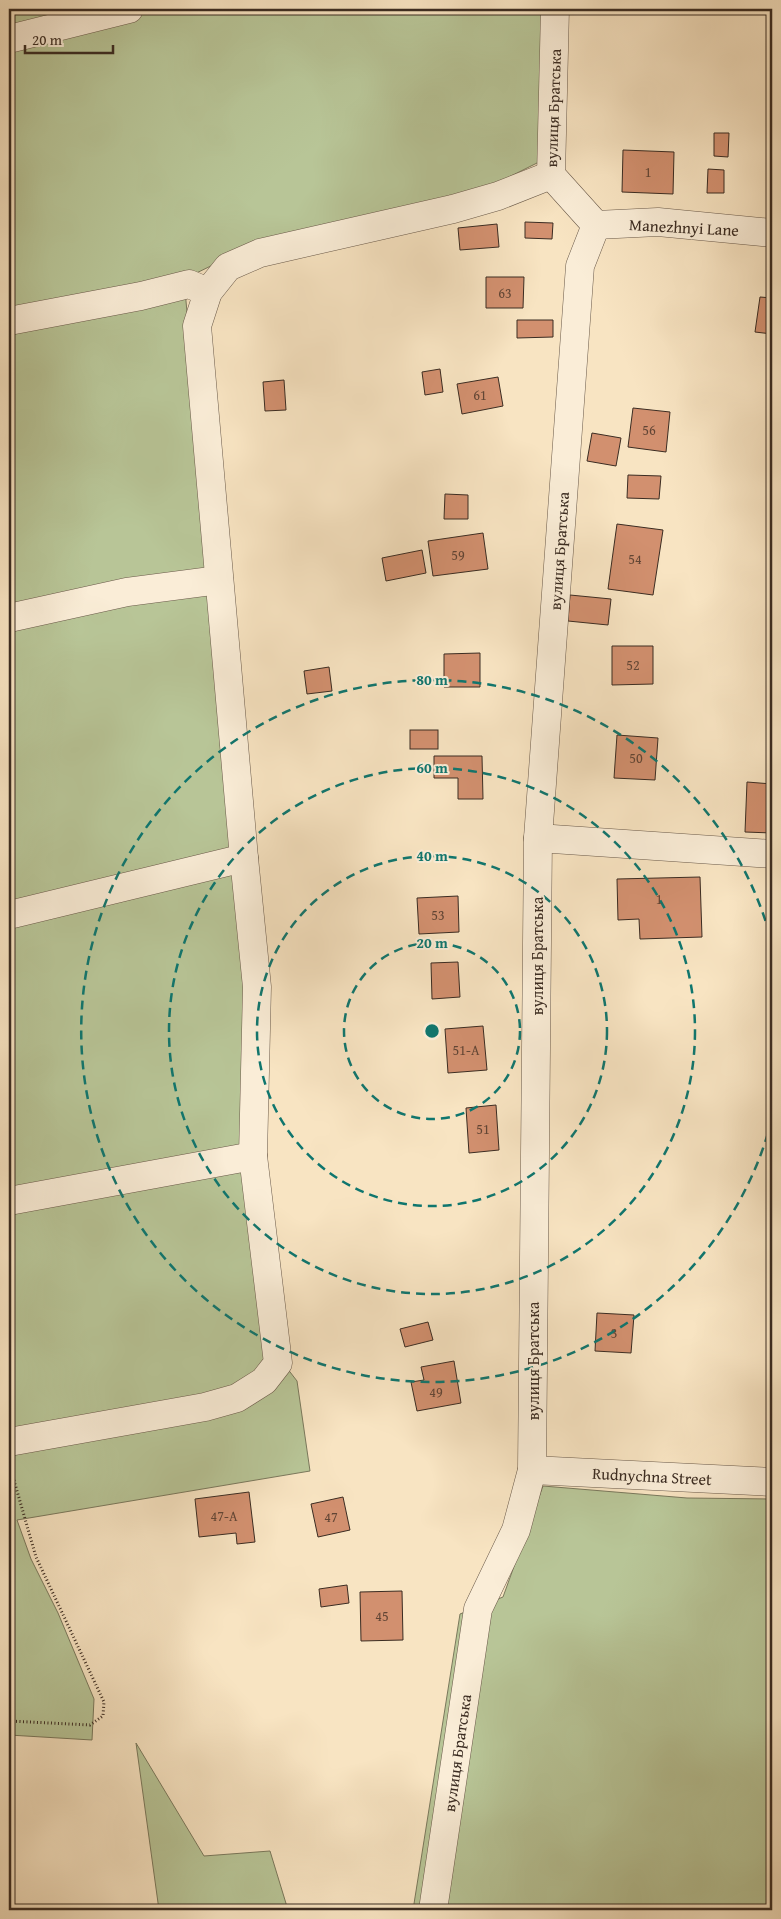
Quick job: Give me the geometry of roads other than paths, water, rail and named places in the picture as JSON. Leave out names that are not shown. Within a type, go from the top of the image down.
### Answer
[{"type":"street","points":[[9,39],[129,9]]},
{"type":"street","name":"вулиця Братська","points":[[433,1910],[478,1608],[516,1530],[532,1470],[538,838],[580,266],[596,225],[551,175],[555,9]]},
{"type":"street","points":[[9,1442],[204,1407],[238,1398],[264,1381],[278,1363],[253,1156],[257,987],[197,326],[208,292],[228,267],[260,253],[453,209],[498,196],[551,175]]},
{"type":"street","name":"Manezhnyi Lane","points":[[596,225],[658,222],[772,233]]},
{"type":"street","points":[[9,321],[132,298],[189,284],[208,292]]},
{"type":"street","points":[[9,618],[127,592],[219,580]]},
{"type":"street","points":[[538,838],[772,854]]},
{"type":"street","points":[[9,915],[244,858]]},
{"type":"street","points":[[9,1201],[253,1156]]},
{"type":"street","name":"Rudnychna Street","points":[[532,1470],[772,1482]]}]
